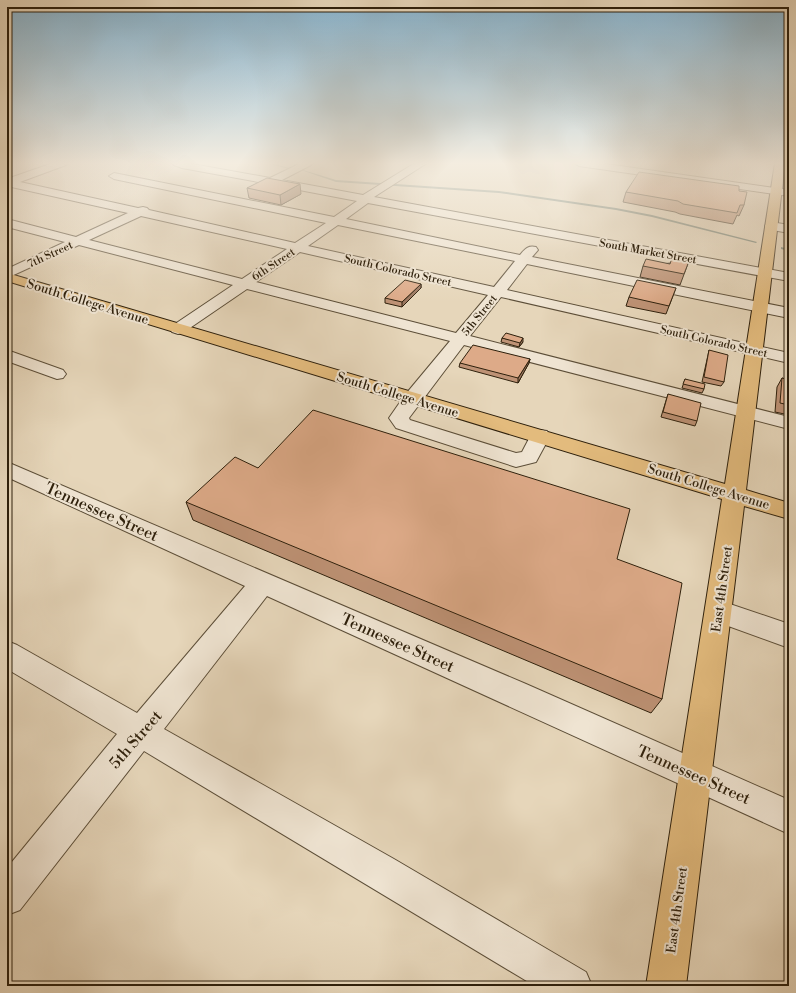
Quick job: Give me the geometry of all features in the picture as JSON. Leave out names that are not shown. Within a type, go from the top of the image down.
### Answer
[{"type":"main road","name":"East 4th Street","points":[[666,986],[773,209]]},
{"type":"main road","name":"South College Avenue","points":[[7,277],[789,511]]},
{"type":"street","name":"South Colorado Street","points":[[127,209],[789,358]]},
{"type":"street","name":"7th Street","points":[[7,274],[145,209]]},
{"type":"street","points":[[279,209],[789,313]]},
{"type":"street","name":"6th Street","points":[[178,329],[353,209]]},
{"type":"street","name":"South Market Street","points":[[425,209],[789,277]]},
{"type":"street","points":[[187,223],[200,216]]},
{"type":"street","points":[[7,222],[789,423]]},
{"type":"street","points":[[771,226],[789,229]]},
{"type":"street","name":"5th Street","points":[[540,436],[529,457],[516,460],[403,424],[399,418],[460,338],[546,232]]},
{"type":"street","points":[[7,356],[57,374]]},
{"type":"street","name":"Tennessee Street","points":[[7,469],[264,582],[789,817]]},
{"type":"street","name":"5th Street","points":[[7,897],[128,745],[163,707],[264,582]]},
{"type":"street","points":[[718,611],[789,636]]},
{"type":"street","points":[[7,654],[388,876],[572,986]]},
{"type":"building","points":[[715,209],[738,209],[737,213]]},
{"type":"building","points":[[672,258],[689,261],[684,274],[643,266],[646,259],[670,264]]},
{"type":"building","points":[[405,280],[421,284],[402,302],[385,298]]},
{"type":"building","points":[[637,280],[676,288],[669,306],[629,297]]},
{"type":"building","points":[[506,333],[523,338],[520,343],[502,338]]},
{"type":"building","points":[[473,345],[530,359],[518,378],[460,363]]},
{"type":"building","points":[[709,350],[728,355],[724,382],[704,377]]},
{"type":"building","points":[[782,378],[789,380],[789,405],[780,403]]},
{"type":"building","points":[[685,379],[705,384],[704,389],[683,384]]},
{"type":"building","points":[[668,394],[701,403],[697,421],[663,412]]},
{"type":"building","points":[[313,410],[630,509],[617,559],[682,583],[662,699],[186,502],[235,457],[258,468]]},
{"type":"waterway","points":[[618,209],[652,216],[756,242]]},
{"type":"waterway","points":[[782,248],[789,250]]}]
